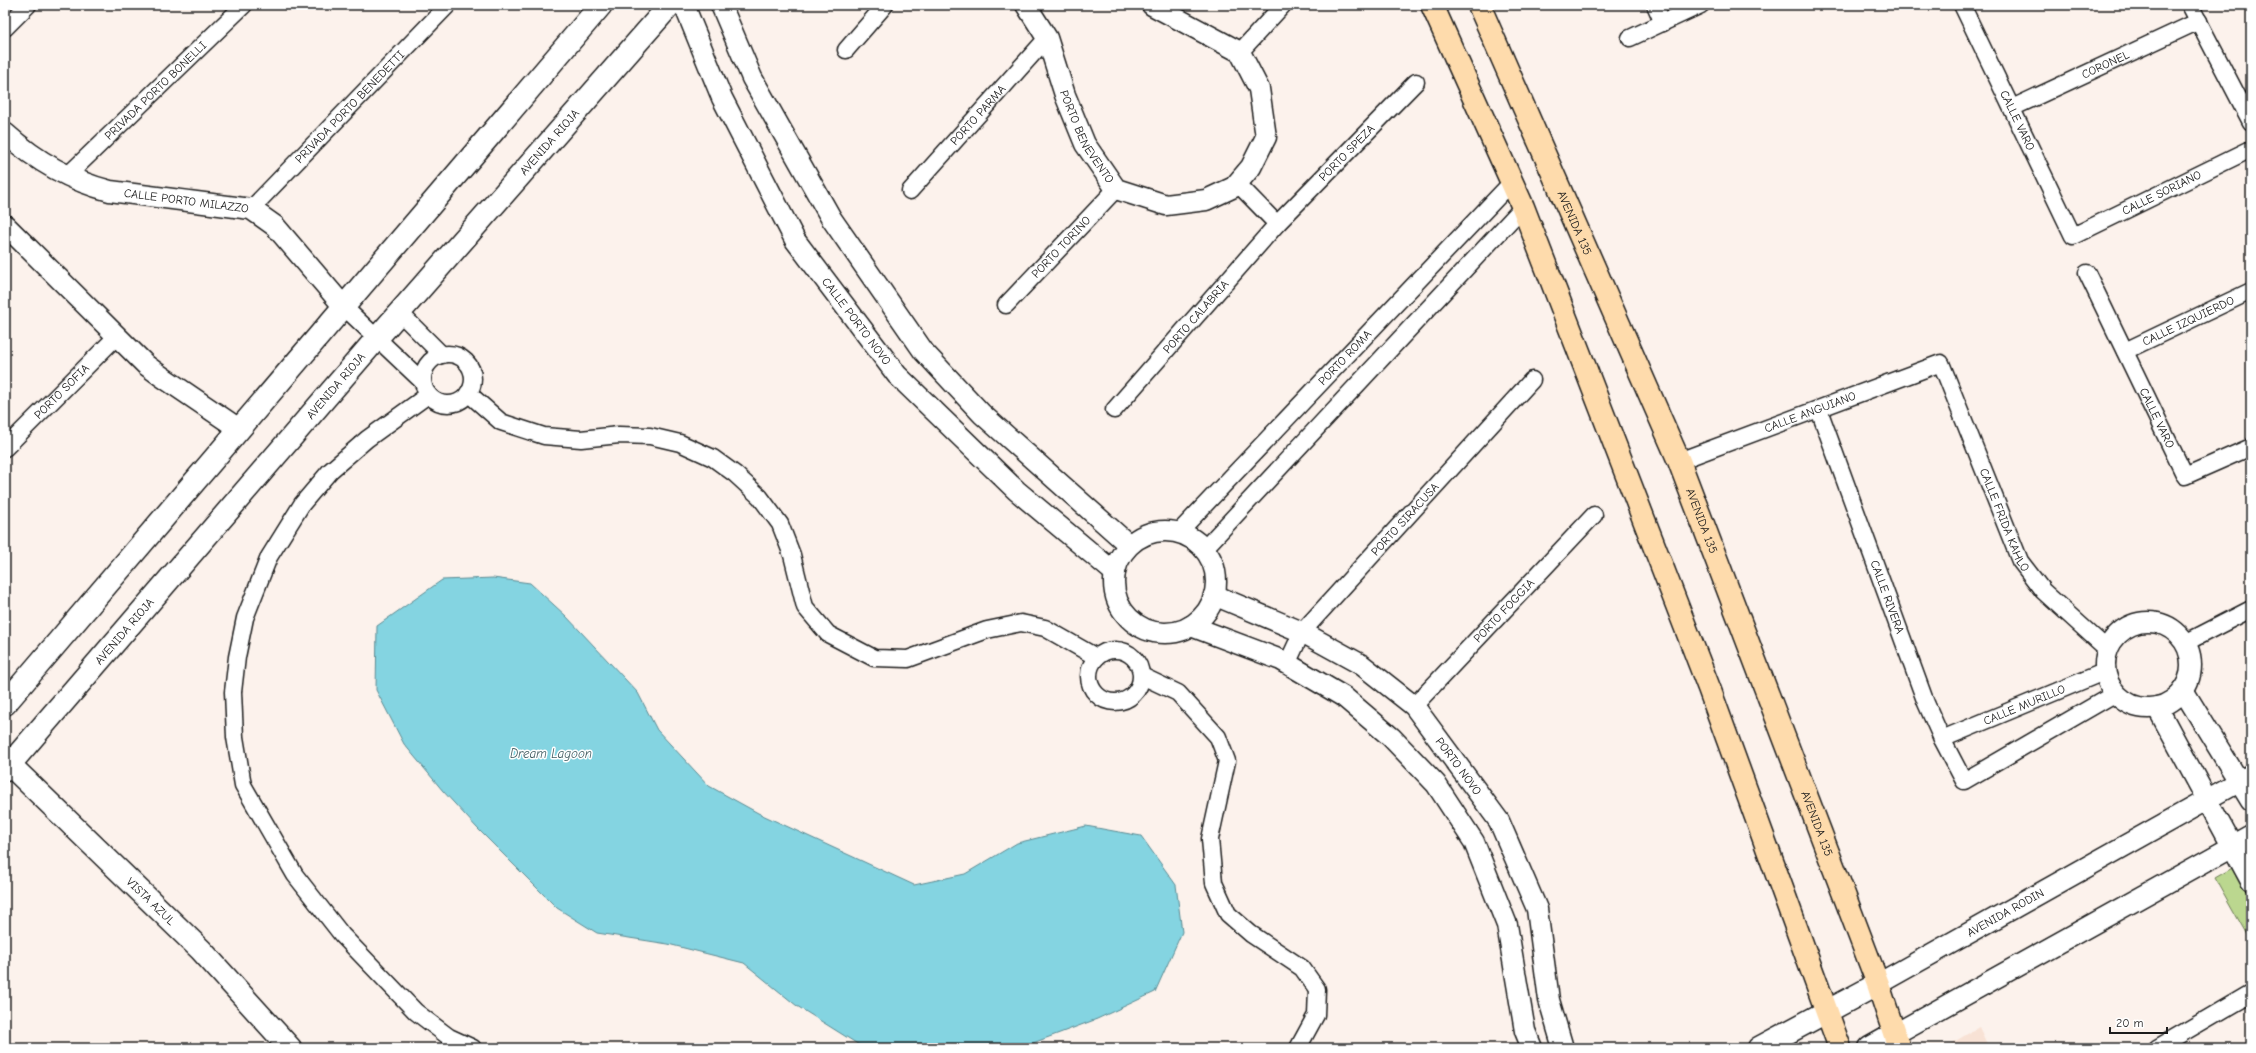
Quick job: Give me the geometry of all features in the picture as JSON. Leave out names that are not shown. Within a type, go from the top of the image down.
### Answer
[{"type":"main road","points":[[5,704],[601,5]]},
{"type":"main road","name":"AVENIDA RIOJA","points":[[6,765],[377,338],[670,5]]},
{"type":"main road","points":[[1432,5],[1523,207],[1709,688],[1840,1048]]},
{"type":"main road","name":"AVENIDA 135","points":[[1479,5],[1679,461],[1878,984],[1897,1041]]},
{"type":"main road","name":"VISTA AZUL","points":[[6,765],[201,950],[290,1048]]},
{"type":"main road","name":"AVENIDA RODIN","points":[[1759,1048],[1827,1013],[1878,984]]},
{"type":"main road","points":[[1870,1048],[1897,1041]]},
{"type":"street","points":[[5,28],[28,5]]},
{"type":"street","name":"PRIVADA PORTO BONELLI","points":[[67,176],[244,5]]},
{"type":"street","name":"PRIVADA PORTO BENEDETTI","points":[[251,209],[448,5]]},
{"type":"street","name":"CALLE PORTO NOVO","points":[[684,5],[722,98],[795,240],[892,369],[953,431],[1016,491],[1115,573]]},
{"type":"street","points":[[721,5],[752,78],[831,218],[924,352],[982,414],[1130,545]]},
{"type":"street","points":[[846,50],[885,5]]},
{"type":"street","name":"PORTO BENEVENTO","points":[[1026,5],[1047,38],[1065,95],[1085,144],[1116,189],[1166,205],[1206,200],[1234,187],[1251,167],[1266,137],[1259,89],[1240,52]]},
{"type":"street","points":[[1152,5],[1240,52],[1283,5]]},
{"type":"street","points":[[1655,5],[1663,23]]},
{"type":"street","points":[[1630,38],[1701,5]]},
{"type":"street","name":"CALLE VARO","points":[[1962,5],[2073,236]]},
{"type":"street","points":[[2190,5],[2251,122]]},
{"type":"street","name":"CORONEL","points":[[2012,108],[2199,21]]},
{"type":"street","name":"PORTO PARMA","points":[[910,191],[1047,38]]},
{"type":"street","name":"PORTO SPEZA","points":[[1277,224],[1416,82]]},
{"type":"street","name":"CALLE PORTO MILAZZO","points":[[5,133],[23,149],[67,176],[89,186],[110,191],[251,209],[275,226],[344,307],[377,338],[426,389]]},
{"type":"street","name":"CALLE SORIANO","points":[[2073,236],[2251,149]]},
{"type":"street","name":"PORTO ROMA","points":[[1178,533],[1512,182]]},
{"type":"street","points":[[1236,183],[1277,224]]},
{"type":"street","name":"PORTO TORINO","points":[[1006,305],[1116,189]]},
{"type":"street","points":[[1204,549],[1523,207]]},
{"type":"street","name":"PORTO CALABRIA","points":[[1114,410],[1277,224]]},
{"type":"street","points":[[7,231],[161,376],[240,429]]},
{"type":"street","points":[[1463,233],[1482,251]]},
{"type":"street","name":"CALLE VARO","points":[[2087,273],[2185,476],[2251,447]]},
{"type":"street","name":"CALLE IZQUIERDO","points":[[2125,350],[2251,291]]},
{"type":"street","points":[[400,313],[442,355]]},
{"type":"street","name":"PORTO SOFIA","points":[[5,448],[117,336]]},
{"type":"street","points":[[442,355],[457,356],[468,365],[472,379],[468,393],[459,401],[448,404],[437,401],[426,389],[427,365],[442,355]]},
{"type":"street","name":"CALLE ANGUIANO","points":[[1679,461],[1819,410],[1941,363]]},
{"type":"street","name":"CALLE FRIDA KAHLO","points":[[1941,363],[2020,561],[2043,591],[2108,650]]},
{"type":"street","name":"PORTO SIRACUSA","points":[[1287,664],[1302,632],[1532,380]]},
{"type":"street","points":[[426,389],[330,471],[302,504],[269,557],[245,618],[237,657],[233,692],[236,737],[243,785],[295,875],[342,935],[416,1012],[449,1037],[473,1048]]},
{"type":"street","points":[[468,393],[501,422],[544,436],[581,439],[619,435],[650,436],[680,443],[713,458],[735,474],[760,497],[780,524],[792,555],[805,607],[828,634],[874,658],[908,659],[987,630],[1021,623],[1045,628],[1096,657]]},
{"type":"street","name":"CALLE RIVERA","points":[[1819,410],[1926,703],[1942,739],[1964,781],[2116,694]]},
{"type":"street","name":"PORTO FOGGIA","points":[[1414,706],[1594,515]]},
{"type":"street","points":[[1155,533],[1178,533],[1193,539],[1204,549],[1212,563],[1215,574],[1214,596],[1205,613],[1191,626],[1175,632],[1158,633],[1142,629],[1129,619],[1119,605],[1114,589],[1115,573],[1120,558],[1130,545],[1144,536],[1155,533]]},
{"type":"street","name":"PORTO NOVO","points":[[1214,596],[1302,632],[1362,665],[1414,706],[1499,821],[1537,909],[1549,1000],[1563,1048]]},
{"type":"street","points":[[2185,643],[2251,609]]},
{"type":"street","points":[[2145,623],[2168,627],[2178,634],[2185,643],[2190,656],[2191,669],[2183,690],[2170,702],[2158,707],[2137,707],[2128,703],[2116,694],[2110,685],[2106,670],[2108,650],[2114,640],[2123,631],[2133,625],[2145,623]]},
{"type":"street","points":[[1191,626],[1287,664],[1344,697],[1391,737],[1436,784],[1474,842],[1507,926],[1525,1031],[1532,1048]]},
{"type":"street","points":[[1121,650],[1136,659],[1142,676],[1136,692],[1130,698],[1117,702],[1104,701],[1094,693],[1089,681],[1091,664],[1096,657],[1103,652],[1121,650]]},
{"type":"street","name":"CALLE MURILLO","points":[[1942,739],[2106,670]]},
{"type":"street","points":[[1142,676],[1178,693],[1218,737],[1227,761],[1210,839],[1214,883],[1228,914],[1251,934],[1302,968],[1317,989],[1316,1015],[1298,1048]]},
{"type":"street","points":[[2183,690],[2245,778],[2251,801]]},
{"type":"street","points":[[2158,707],[2251,880]]},
{"type":"street","name":"AVENIDA RODIN","points":[[1878,984],[2245,778]]},
{"type":"street","points":[[1897,1041],[2251,836]]},
{"type":"street","points":[[2157,1048],[2251,993]]},
{"type":"shaded area","points":[[1979,1027],[1989,1048],[1944,1048]]},
{"type":"green space","points":[[2234,867],[2251,896],[2251,942],[2215,878]]},
{"type":"water","name":"Dream Lagoon","points":[[493,578],[530,583],[566,616],[638,693],[657,730],[709,786],[758,813],[914,885],[965,874],[1017,843],[1086,826],[1141,836],[1176,885],[1182,932],[1155,992],[1097,1019],[1025,1046],[1011,1048],[864,1048],[797,1006],[744,963],[668,944],[597,933],[557,908],[477,828],[443,791],[404,744],[376,690],[377,626],[442,580]]}]
